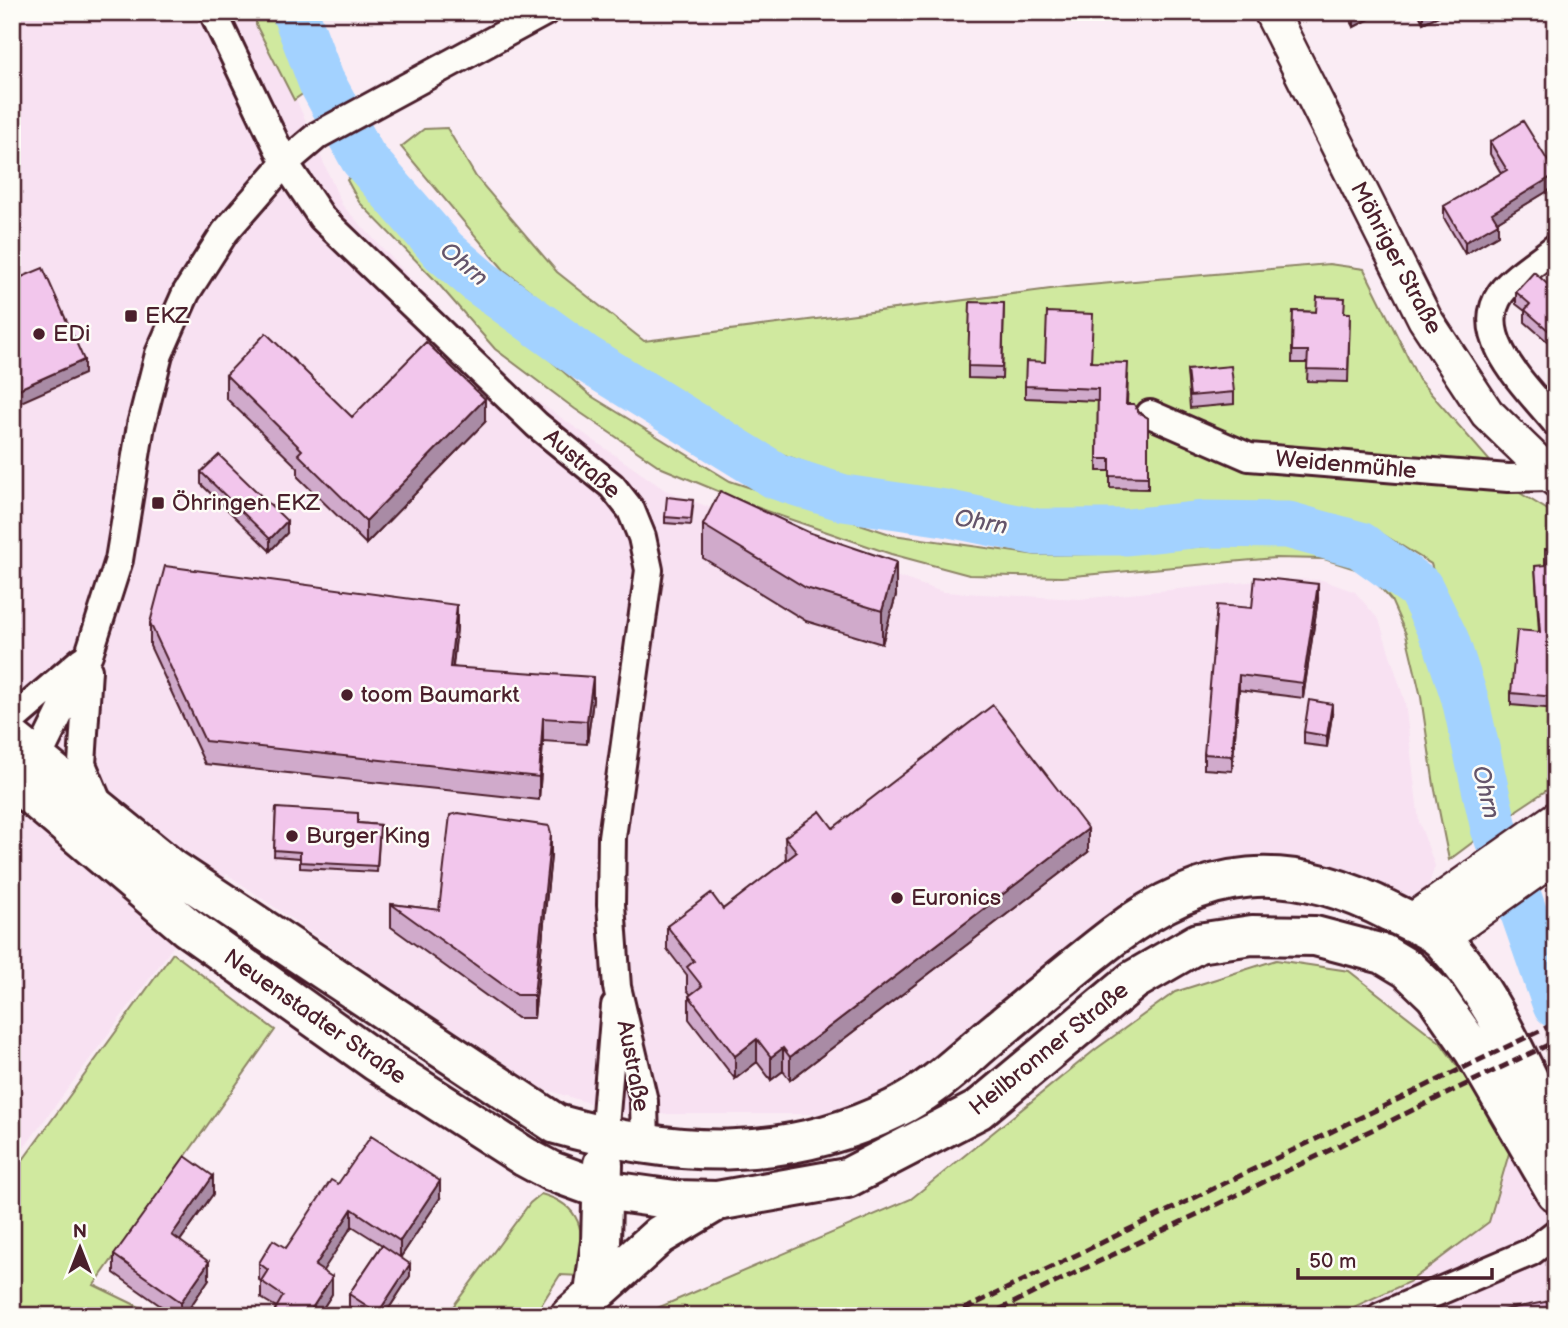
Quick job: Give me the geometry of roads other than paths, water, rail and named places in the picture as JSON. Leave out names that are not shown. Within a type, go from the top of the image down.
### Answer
[{"type":"main road","name":"Neuenstadter Straße","points":[[20,765],[103,814],[172,869],[556,1124],[604,1138]]},
{"type":"main road","name":"Neuenstadter Straße","points":[[20,765],[187,928],[377,1062],[551,1171],[603,1190],[644,1196]]},
{"type":"main road","name":"Heilbronner Straße","points":[[604,1138],[699,1151],[754,1150],[824,1137],[895,1109],[952,1072],[1115,935],[1161,904],[1206,885],[1259,877],[1307,879],[1350,891],[1425,930],[1492,1009],[1556,1136]]},
{"type":"main road","points":[[1395,961],[1425,930]]},
{"type":"main road","name":"Heilbronner Straße","points":[[644,1196],[717,1201],[847,1178],[978,1110],[1134,980],[1198,943],[1252,935],[1315,936],[1395,961],[1435,995],[1474,1051],[1556,1192]]},
{"type":"main road","points":[[582,1305],[601,1242],[604,1138]]},
{"type":"main road","points":[[630,1260],[644,1196],[645,1145]]},
{"type":"main road","points":[[582,1305],[660,1235],[717,1201]]},
{"type":"street","name":"Austraße","points":[[213,12],[285,163],[322,218],[537,425],[612,486],[631,510],[649,569],[612,836],[611,905],[617,987],[604,1138]]},
{"type":"street","points":[[20,765],[89,654],[119,561],[141,425],[159,354],[187,293],[225,232],[285,163],[318,135],[545,12]]},
{"type":"street","name":"Möhriger Straße","points":[[1271,12],[1425,319],[1487,413],[1553,479]]},
{"type":"street","points":[[1556,247],[1502,292],[1490,314],[1494,343],[1556,423]]},
{"type":"street","points":[[1556,259],[1556,266]]},
{"type":"street","name":"Weidenmühle","points":[[1150,414],[1249,457],[1508,478],[1553,479]]},
{"type":"street","points":[[12,720],[89,654]]},
{"type":"street","points":[[89,654],[82,764],[103,814]]},
{"type":"street","points":[[1425,930],[1471,897],[1556,819]]},
{"type":"street","points":[[1471,897],[1552,858]]},
{"type":"street","name":"Austraße","points":[[617,987],[644,1101],[645,1145]]},
{"type":"street","points":[[1381,1316],[1531,1252],[1556,1233]]},
{"type":"waterway","name":"Ohrn","points":[[295,12],[321,81],[363,158],[444,251],[480,282],[585,358],[776,476],[844,498],[945,513],[1037,532],[1127,532],[1203,524],[1288,525],[1360,545],[1420,588],[1446,641],[1465,699],[1494,828],[1556,1005]]},
{"type":"railway","points":[[950,1316],[1556,1023]]},
{"type":"railway","points":[[986,1316],[1556,1041]]},
{"type":"place","name":"EKZ","points":[[131,316]]},
{"type":"place","name":"EDi","points":[[39,334]]},
{"type":"place","name":"Öhringen EKZ","points":[[158,503]]},
{"type":"place","name":"toom Baumarkt","points":[[347,695]]},
{"type":"place","name":"Burger King","points":[[292,836]]},
{"type":"place","name":"Euronics","points":[[897,898]]}]
